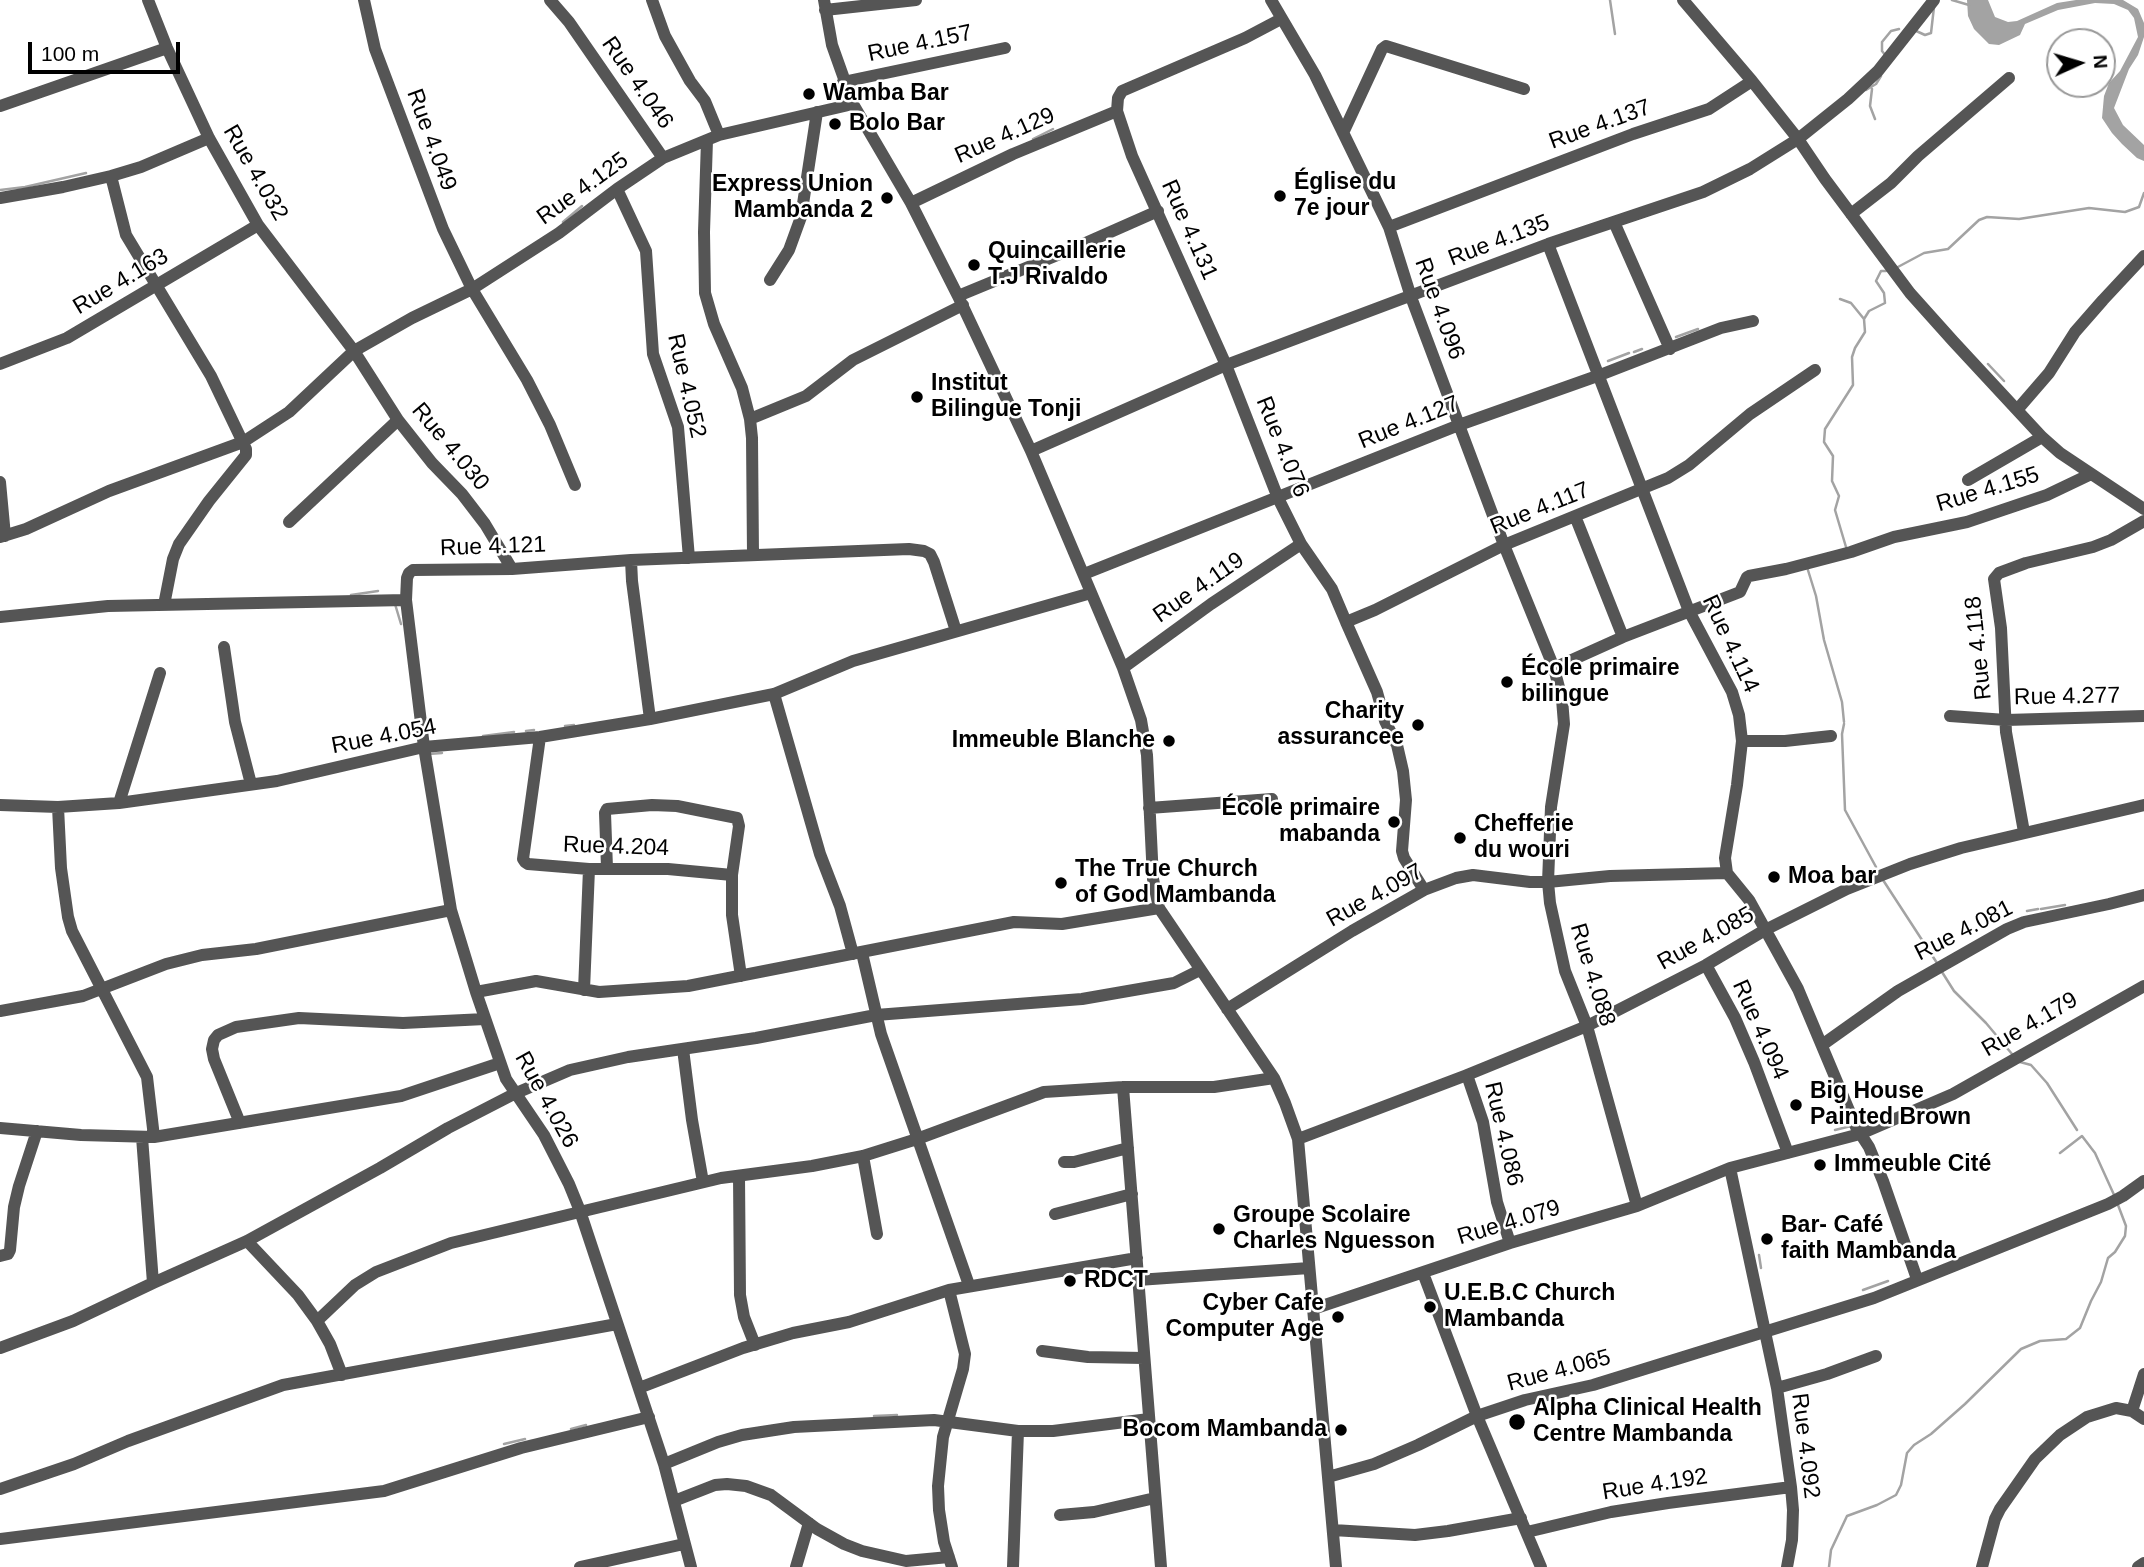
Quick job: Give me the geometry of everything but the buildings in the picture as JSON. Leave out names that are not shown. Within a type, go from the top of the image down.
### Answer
[{"type":"street","name":"Rue 4.032","points":[[148,0],[209,138],[258,225],[354,351]]},
{"type":"street","name":"Rue 4.049","points":[[364,0],[375,49],[443,229],[472,289],[527,380],[550,425],[575,485]]},
{"type":"street","name":"Rue 4.046","points":[[550,0],[569,22],[663,158]]},
{"type":"street","points":[[652,0],[666,36],[690,81],[705,101],[713,138],[704,232],[705,293],[714,324],[742,388],[750,419],[753,555]]},
{"type":"street","points":[[916,0],[824,5],[832,45],[853,104],[911,203],[961,300],[1031,451],[1123,668],[1141,720],[1147,755],[1153,879],[1159,908],[1274,1079],[1298,1139],[1336,1567]]},
{"type":"street","name":"Rue 4.096","points":[[1271,0],[1315,75],[1389,227],[1411,297],[1553,668]]},
{"type":"street","points":[[1683,0],[1798,139],[1825,180],[1910,293],[2042,437],[2060,453],[2144,509]]},
{"type":"street","name":"Rue 4.135","points":[[1031,451],[1226,365],[1548,244],[1703,192],[1749,169],[1798,139],[1849,99],[1878,71],[1934,0]]},
{"type":"street","points":[[1117,111],[1118,98],[1122,91],[1245,38],[1281,19]]},
{"type":"street","points":[[1343,133],[1382,49],[1386,46],[1524,89]]},
{"type":"street","points":[[0,106],[167,48]]},
{"type":"street","name":"Rue 4.157","points":[[843,82],[1005,48]]},
{"type":"street","points":[[1851,214],[1891,183],[2009,78]]},
{"type":"street","name":"Rue 4.137","points":[[1389,227],[1633,134],[1709,109],[1752,81]]},
{"type":"street","name":"Rue 4.125","points":[[2,537],[26,529],[109,491],[243,442],[289,412],[354,351],[411,318],[472,289],[559,233],[663,158],[713,138],[853,104]]},
{"type":"street","name":"Rue 4.129","points":[[911,203],[1013,154],[1117,111]]},
{"type":"street","name":"Rue 4.131","points":[[1117,111],[1132,156],[1226,365]]},
{"type":"street","points":[[770,280],[789,250],[801,217],[817,112]]},
{"type":"street","points":[[0,198],[111,176],[141,167],[209,138]]},
{"type":"street","points":[[111,176],[126,235],[211,376],[243,442],[246,456],[209,501],[179,544],[173,559],[164,605]]},
{"type":"street","name":"Rue 4.052","points":[[617,189],[646,251],[653,354],[678,427],[689,558]]},
{"type":"street","points":[[750,419],[807,396],[853,360],[961,300],[1158,211]]},
{"type":"street","points":[[1614,222],[1670,349]]},
{"type":"street","name":"Rue 4.163","points":[[0,363],[67,338],[258,225]]},
{"type":"street","name":"Rue 4.114","points":[[1548,244],[1689,611],[1732,692],[1739,715],[1742,741],[1725,858],[1727,873]]},
{"type":"street","points":[[2017,410],[2049,373],[2075,332],[2144,257]]},
{"type":"street","name":"Rue 4.127","points":[[1084,574],[1459,425],[1721,328],[1753,321]]},
{"type":"street","name":"Rue 4.030","points":[[354,351],[398,420],[485,524],[512,569]]},
{"type":"street","name":"Rue 4.076","points":[[1226,365],[1278,498],[1301,544]]},
{"type":"street","name":"Rue 4.117","points":[[1346,622],[1504,545],[1668,478],[1689,465],[1750,414],[1815,370]]},
{"type":"street","points":[[289,522],[398,420]]},
{"type":"street","points":[[1968,480],[2042,437]]},
{"type":"street","name":"Rue 4.155","points":[[1689,611],[1740,592],[1749,576],[1851,552],[1894,537],[1967,522],[2047,495],[2091,474]]},
{"type":"street","points":[[0,482],[2,537]]},
{"type":"street","points":[[1575,516],[1623,637]]},
{"type":"street","name":"Rue 4.118","points":[[2024,832],[2006,720],[2001,628],[1993,583],[1995,576],[2026,563],[2093,547],[2144,521]]},
{"type":"street","points":[[1301,544],[1332,589],[1397,745],[1406,800],[1402,851],[1424,890]]},
{"type":"street","name":"Rue 4.119","points":[[1123,668],[1211,604],[1301,544]]},
{"type":"street","name":"Rue 4.121","points":[[406,600],[407,578],[413,570],[512,569],[631,560],[909,549],[930,554],[956,631]]},
{"type":"street","points":[[631,560],[650,719]]},
{"type":"street","name":"Rue 4.054","points":[[0,805],[58,807],[119,803],[277,781],[424,747],[540,737],[650,719],[774,694],[853,661],[1091,593]]},
{"type":"street","points":[[0,617],[108,606],[406,600]]},
{"type":"street","name":"Rue 4.026","points":[[406,600],[424,747],[451,911],[500,1063],[514,1094],[544,1135],[580,1211],[664,1464],[691,1567]]},
{"type":"street","points":[[1553,668],[1689,611]]},
{"type":"street","points":[[224,647],[235,722],[251,784]]},
{"type":"street","name":"Rue 4.088","points":[[1553,668],[1562,699],[1564,724],[1551,807],[1548,882],[1550,903],[1565,971],[1587,1026],[1637,1206]]},
{"type":"street","points":[[119,803],[160,673]]},
{"type":"street","points":[[774,694],[820,854],[857,954],[917,1139],[969,1285]]},
{"type":"street","name":"Rue 4.277","points":[[1950,716],[2006,720],[2144,716]]},
{"type":"street","points":[[1742,741],[1785,741],[1831,736]]},
{"type":"street","name":"Rue 4.204","points":[[540,737],[523,859],[528,864],[589,869],[668,869],[732,875]]},
{"type":"street","points":[[1149,808],[1272,799]]},
{"type":"street","name":"Rue 4.085","points":[[1298,1139],[1587,1026],[1847,889],[1961,848],[2144,805]]},
{"type":"street","points":[[607,868],[607,809],[677,806],[737,818],[739,826],[732,875],[732,915],[741,976]]},
{"type":"street","points":[[58,807],[61,868],[72,931],[147,1077],[152,1283]]},
{"type":"street","points":[[584,990],[589,869]]},
{"type":"street","points":[[1727,873],[1749,900],[1798,989],[1883,1181],[1917,1279]]},
{"type":"street","name":"Rue 4.097","points":[[1227,1009],[1352,931],[1424,890],[1456,878],[1473,874],[1548,882],[1609,876],[1727,873]]},
{"type":"street","name":"Rue 4.081","points":[[1822,1045],[1898,991],[2007,929],[2024,922],[2144,895]]},
{"type":"street","points":[[476,992],[536,981],[599,992],[688,986],[1014,922],[1062,924],[1159,908]]},
{"type":"street","points":[[0,1011],[83,996],[166,964],[202,955],[256,948],[451,911]]},
{"type":"street","name":"Rue 4.094","points":[[1706,965],[1735,1018],[1788,1153]]},
{"type":"street","points":[[0,1348],[73,1321],[247,1241],[448,1128],[514,1094],[570,1070],[628,1057],[756,1038],[876,1015],[1082,999],[1174,983],[1200,970]]},
{"type":"street","name":"Rue 4.179","points":[[1730,1168],[1860,1134],[1953,1094],[2144,986]]},
{"type":"street","points":[[240,1123],[212,1049],[218,1035],[236,1027],[299,1018],[403,1023],[485,1019]]},
{"type":"street","points":[[683,1049],[703,1182]]},
{"type":"street","points":[[0,1128],[148,1137],[401,1096],[500,1063]]},
{"type":"street","name":"Rue 4.086","points":[[1467,1075],[1483,1122],[1497,1202],[1510,1243]]},
{"type":"street","points":[[317,1321],[355,1285],[376,1272],[414,1255],[451,1243],[703,1182],[863,1156],[1044,1092],[1124,1087],[1214,1087],[1274,1079]]},
{"type":"street","points":[[1124,1087],[1161,1567]]},
{"type":"street","points":[[0,1256],[8,1254],[10,1250],[17,1197],[37,1132]]},
{"type":"street","points":[[1064,1162],[1128,1148]]},
{"type":"street","points":[[863,1156],[877,1234]]},
{"type":"street","name":"Rue 4.079","points":[[1313,1309],[1510,1243],[1637,1206],[1730,1168]]},
{"type":"street","name":"Rue 4.092","points":[[1730,1168],[1777,1388],[1791,1487],[1792,1540],[1787,1567]]},
{"type":"street","points":[[739,1176],[740,1295],[744,1317],[755,1345]]},
{"type":"street","name":"Rue 4.065","points":[[1328,1477],[1374,1464],[1477,1416],[1525,1400],[1606,1381],[1874,1298],[2108,1204],[2144,1181]]},
{"type":"street","points":[[1055,1214],[1132,1194]]},
{"type":"street","points":[[247,1241],[298,1295],[317,1321],[330,1344],[342,1375]]},
{"type":"street","points":[[639,1388],[755,1345],[793,1333],[849,1322],[949,1290],[1137,1258]]},
{"type":"street","points":[[1139,1280],[1310,1268]]},
{"type":"street","points":[[1423,1273],[1477,1416],[1541,1567]]},
{"type":"street","points":[[674,1501],[715,1485],[746,1486],[771,1495],[844,1544],[898,1560],[951,1562],[944,1542],[938,1486],[946,1421],[963,1369],[965,1354],[949,1290]]},
{"type":"street","points":[[0,1489],[283,1385],[617,1324]]},
{"type":"street","points":[[1042,1351],[1088,1357],[1144,1358]]},
{"type":"street","points":[[1777,1388],[1876,1356]]},
{"type":"street","points":[[2132,1411],[2144,1374]]},
{"type":"street","points":[[1982,1567],[1995,1519],[2035,1459],[2060,1435],[2087,1417],[2116,1408],[2132,1411],[2144,1419]]},
{"type":"street","points":[[0,1539],[384,1491],[521,1448],[649,1417]]},
{"type":"street","points":[[664,1464],[718,1442],[767,1430],[946,1421],[1018,1431],[1053,1431],[1149,1419]]},
{"type":"street","points":[[1013,1567],[1018,1431]]},
{"type":"street","name":"Rue 4.192","points":[[1527,1532],[1611,1512],[1791,1487]]},
{"type":"street","points":[[1060,1515],[1094,1512],[1155,1498]]},
{"type":"street","points":[[1333,1530],[1415,1535],[1521,1518]]},
{"type":"street","points":[[796,1567],[809,1523]]},
{"type":"street","points":[[580,1567],[684,1544]]},
{"type":"street","points":[[2138,1567],[2144,1563]]},
{"type":"shaded area","points":[[1967,0],[1988,0],[1995,17],[2008,22],[2017,21],[2057,3],[2076,0],[2123,0],[2138,9],[2144,23],[2144,37],[2114,108],[2123,125],[2144,145],[2144,161],[2122,144],[2102,118],[2104,98],[2116,98],[2116,75],[2138,37],[2134,18],[2128,10],[2114,4],[2095,3],[2058,10],[2025,24],[2020,35],[1999,45],[1989,44],[1974,29],[1968,16]]},
{"type":"waterway","points":[[1610,0],[1615,34]]},
{"type":"waterway","points":[[1952,0],[1969,5]]},
{"type":"waterway","points":[[1914,30],[1925,35],[1931,33],[1934,7]]},
{"type":"waterway","points":[[1886,56],[1882,51],[1882,42],[1891,31],[1899,29]]},
{"type":"waterway","points":[[1866,90],[1876,84],[1881,76]]},
{"type":"waterway","points":[[1872,89],[1870,106],[1875,119]]},
{"type":"waterway","points":[[1033,139],[1053,129]]},
{"type":"waterway","points":[[0,190],[86,173]]},
{"type":"waterway","points":[[1896,268],[1924,253],[1948,249],[1979,220],[1987,217],[2019,219],[2089,208],[2125,212],[2139,207],[2144,193]]},
{"type":"waterway","points":[[563,222],[582,206]]},
{"type":"waterway","points":[[1846,547],[1835,510],[1839,496],[1832,481],[1833,456],[1824,442],[1825,429],[1853,385],[1852,357],[1865,332],[1864,319],[1869,311],[1885,303],[1884,293],[1876,281],[1881,271],[1886,271]]},
{"type":"waterway","points":[[1840,299],[1851,303],[1864,319]]},
{"type":"waterway","points":[[1676,337],[1698,329]]},
{"type":"waterway","points":[[1634,352],[1642,349]]},
{"type":"waterway","points":[[1608,361],[1629,353]]},
{"type":"waterway","points":[[1988,364],[2004,381]]},
{"type":"waterway","points":[[1807,567],[1842,702],[1844,722]]},
{"type":"waterway","points":[[351,595],[378,591]]},
{"type":"waterway","points":[[395,604],[401,624]]},
{"type":"waterway","points":[[1844,724],[1842,734],[1845,810],[1876,867]]},
{"type":"waterway","points":[[565,726],[574,725]]},
{"type":"waterway","points":[[526,731],[534,730]]},
{"type":"waterway","points":[[483,736],[514,732]]},
{"type":"waterway","points":[[428,754],[442,753]]},
{"type":"waterway","points":[[1883,880],[1937,963]]},
{"type":"waterway","points":[[2041,909],[2065,905]]},
{"type":"waterway","points":[[2027,911],[2038,909]]},
{"type":"waterway","points":[[1942,972],[1954,991],[2012,1054]]},
{"type":"waterway","points":[[2020,1062],[2031,1065],[2047,1083],[2077,1130]]},
{"type":"waterway","points":[[1835,1130],[1851,1126]]},
{"type":"waterway","points":[[2060,1153],[2082,1136],[2095,1153],[2115,1197]]},
{"type":"waterway","points":[[1829,1567],[1831,1550],[1847,1516],[1896,1495],[1901,1485],[1907,1453],[1914,1445],[1965,1404],[2021,1349],[2040,1341],[2066,1339],[2080,1328],[2101,1282],[2108,1258],[2125,1236],[2126,1226],[2118,1205]]},
{"type":"waterway","points":[[1759,1255],[1761,1268]]},
{"type":"waterway","points":[[1863,1290],[1888,1281]]},
{"type":"waterway","points":[[874,1416],[897,1415]]},
{"type":"waterway","points":[[571,1429],[586,1425]]},
{"type":"waterway","points":[[504,1444],[525,1439]]},
{"type":"place","name":"Wamba Bar","points":[[809,94]]},
{"type":"place","name":"Bolo Bar","points":[[835,124]]},
{"type":"place","name":"Église du 7e jour","points":[[1280,196]]},
{"type":"place","name":"Express Union Mambanda 2","points":[[887,198]]},
{"type":"place","name":"Quincaillerie T.J Rivaldo","points":[[974,265]]},
{"type":"place","name":"Institut Bilingue Tonji","points":[[917,397]]},
{"type":"place","name":"École primaire bilingue","points":[[1507,682]]},
{"type":"place","name":"Charity assurancee","points":[[1418,725]]},
{"type":"place","name":"Immeuble Blanche","points":[[1169,741]]},
{"type":"place","name":"École primaire mabanda","points":[[1394,822]]},
{"type":"place","name":"Chefferie du wouri","points":[[1460,838]]},
{"type":"place","name":"Moa bar","points":[[1774,877]]},
{"type":"place","name":"The True Church of God Mambanda","points":[[1061,883]]},
{"type":"place","name":"Big House Painted Brown","points":[[1796,1105]]},
{"type":"place","name":"Immeuble Cité","points":[[1820,1165]]},
{"type":"place","name":"Groupe Scolaire Charles Nguesson","points":[[1219,1229]]},
{"type":"place","name":"Bar- Café faith Mambanda","points":[[1767,1239]]},
{"type":"place","name":"RDCT","points":[[1070,1281]]},
{"type":"place","name":"U.E.B.C Church Mambanda","points":[[1430,1307]]},
{"type":"place","name":"Cyber Cafe Computer Age","points":[[1338,1317]]},
{"type":"place","name":"Alpha Clinical Health Centre Mambanda","points":[[1517,1422]]},
{"type":"place","name":"Bocom Mambanda","points":[[1341,1430]]}]
